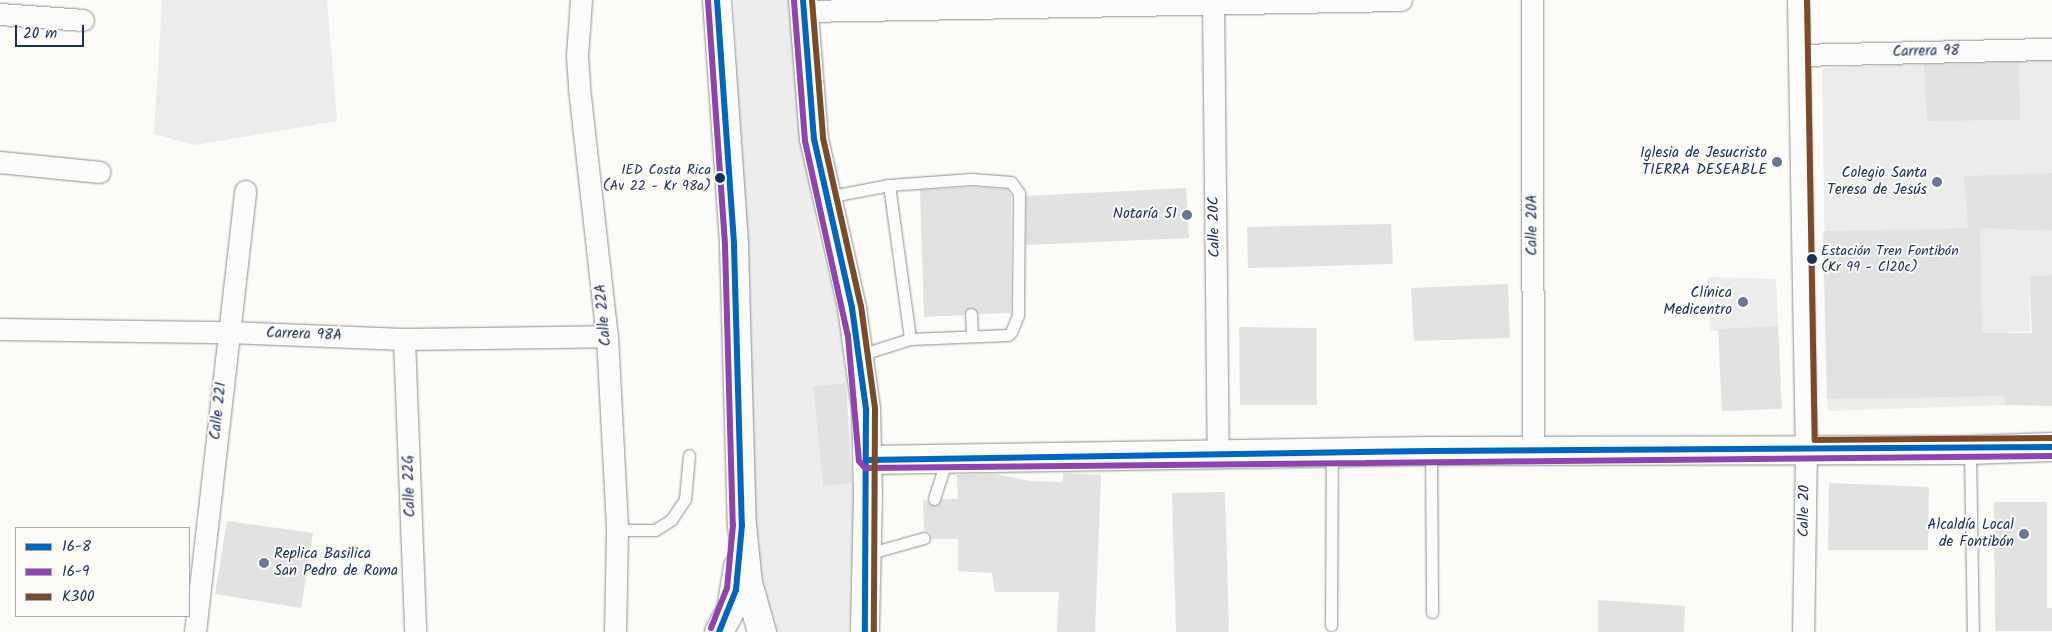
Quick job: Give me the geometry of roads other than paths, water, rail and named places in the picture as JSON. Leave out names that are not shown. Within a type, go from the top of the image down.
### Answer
[{"type":"main road","points":[[717,0],[734,246],[742,525],[752,600],[762,632]]},
{"type":"main road","points":[[804,6],[814,139],[860,355],[868,460],[865,632]]},
{"type":"main road","points":[[868,460],[1431,451],[1970,450],[2052,447]]},
{"type":"main road","points":[[719,632],[732,609],[736,590],[742,525]]},
{"type":"street","name":"Calle 22A","points":[[581,0],[577,56],[579,88],[607,336],[617,530],[615,632]]},
{"type":"street","points":[[804,6],[1402,0]]},
{"type":"street","name":"Calle 20A","points":[[1532,0],[1533,450]]},
{"type":"street","name":"Calle 20","points":[[1798,0],[1806,450],[1803,632]]},
{"type":"street","name":"Calle 20C","points":[[1213,2],[1218,454]]},
{"type":"street","points":[[0,14],[83,20]]},
{"type":"street","name":"Carrera 98","points":[[1800,55],[2052,50]]},
{"type":"street","points":[[0,162],[100,172]]},
{"type":"street","name":"Calle 22I","points":[[195,632],[245,191]]},
{"type":"street","name":"Carrera 98A","points":[[0,329],[228,332],[404,339],[607,336]]},
{"type":"street","name":"Calle 22G","points":[[404,339],[415,632]]},
{"type":"lane","points":[[826,197],[889,185],[1011,182],[1018,193],[1018,315],[1014,328],[1008,334],[910,339],[860,355]]},
{"type":"lane","points":[[889,185],[910,339]]},
{"type":"lane","points":[[971,314],[972,336]]},
{"type":"lane","points":[[1970,450],[1973,632]]},
{"type":"lane","points":[[1431,451],[1432,612]]},
{"type":"lane","points":[[1331,625],[1332,453]]},
{"type":"lane","points":[[617,530],[655,530],[671,520],[685,498],[688,455]]},
{"type":"lane","points":[[934,499],[947,458]]},
{"type":"lane","points":[[867,554],[924,538]]},
{"type":"place","name":"Iglesia de Jesucristo TIERRA DESEABLE","points":[[1777,162]]},
{"type":"place","name":"IED Costa Rica (Av 22 - Kr 98a)","points":[[720,178]]},
{"type":"place","name":"Colegio Santa Teresa de Jesús","points":[[1937,182]]},
{"type":"place","name":"Notaría 51","points":[[1187,215]]},
{"type":"place","name":"Estación Tren Fontibón (Kr 99 - Cl20c)","points":[[1812,259]]},
{"type":"place","name":"Clínica Medicentro","points":[[1743,302]]},
{"type":"place","name":"Alcaldía Local de Fontibón","points":[[2024,534]]},
{"type":"place","name":"Replica Basilica San Pedro de Roma","points":[[264,563]]}]
